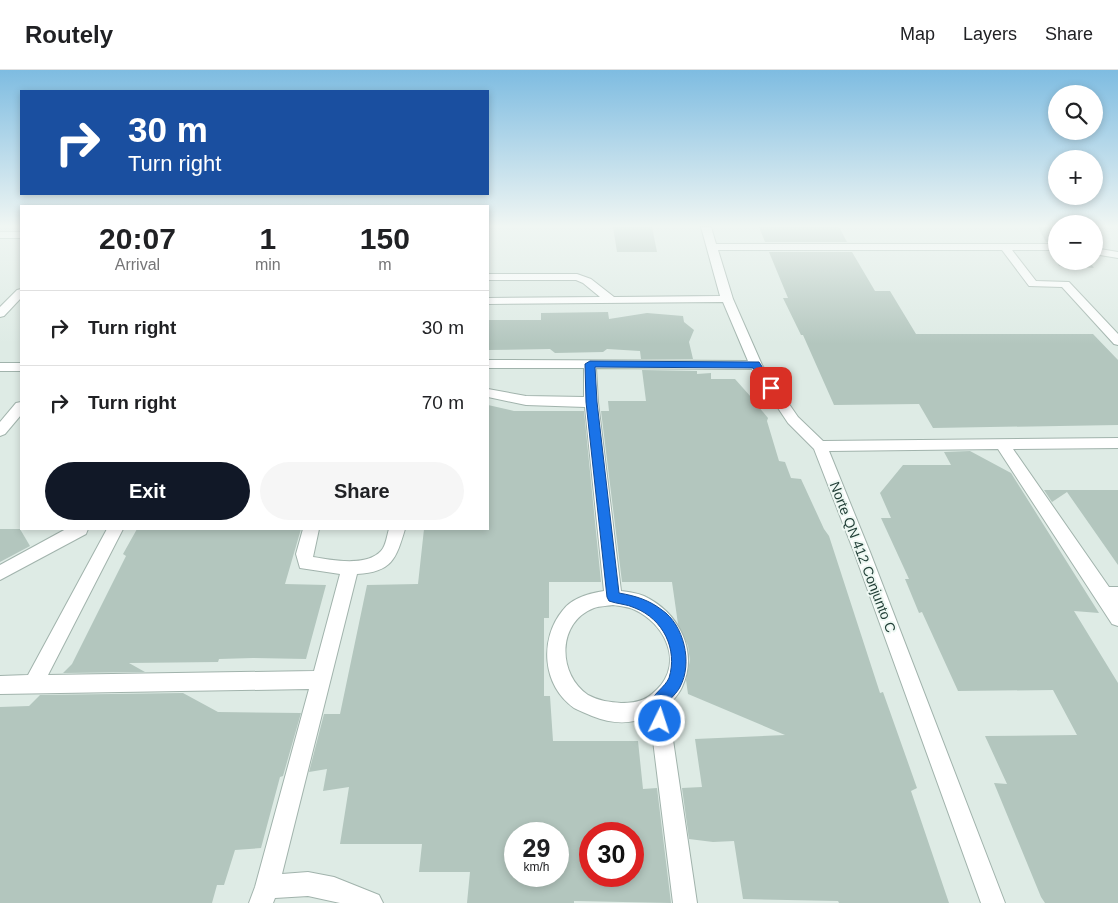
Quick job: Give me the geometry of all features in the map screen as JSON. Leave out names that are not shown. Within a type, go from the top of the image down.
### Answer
[{"type":"street","name":"Norte QN 412 Conjunto C","points":[[717,266],[727,299],[756,365],[794,420],[820,446],[862,552],[993,903]]},
{"type":"street","points":[[1019,266],[1033,284],[1065,284],[1118,341]]},
{"type":"street","points":[[489,278],[577,277],[587,281],[611,300]]},
{"type":"street","points":[[0,314],[20,293]]},
{"type":"street","points":[[489,301],[727,299]]},
{"type":"street","points":[[489,364],[756,365]]},
{"type":"street","points":[[590,364],[592,402],[614,597]]},
{"type":"street","points":[[0,367],[20,367]]},
{"type":"street","points":[[489,393],[511,400],[592,402]]},
{"type":"street","points":[[0,430],[20,407]]},
{"type":"street","points":[[820,446],[1118,443]]},
{"type":"street","points":[[1095,444],[1118,454]]},
{"type":"street","points":[[1003,445],[1111,595],[1118,618]]},
{"type":"street","points":[[0,573],[78,530]]},
{"type":"street","points":[[33,684],[114,530]]},
{"type":"street","points":[[312,530],[304,554],[306,563],[350,568],[366,566],[377,562],[388,554],[397,530]]},
{"type":"street","points":[[350,568],[264,895],[308,884],[334,889],[371,903]]},
{"type":"street","points":[[614,597],[638,602],[659,615],[674,635],[680,659],[674,683],[658,703],[634,713],[606,712],[581,701],[562,682],[554,657],[558,634],[570,614],[590,602],[614,597]]},
{"type":"street","points":[[0,685],[321,680]]},
{"type":"street","points":[[658,703],[685,903]]},
{"type":"building","points":[[775,266],[860,266],[875,291],[890,291],[916,334],[1093,334],[1118,360],[1118,425],[933,428],[919,404],[834,405],[803,335],[801,335],[783,298],[788,298]]},
{"type":"building","points":[[608,312],[609,319],[647,313],[683,316],[684,322],[694,330],[689,342],[693,359],[641,359],[640,351],[607,349],[603,352],[555,353],[550,349],[489,350],[489,320],[541,320],[541,313]]},
{"type":"building","points":[[642,370],[697,371],[697,374],[711,373],[711,379],[735,379],[751,397],[755,397],[758,406],[768,418],[767,421],[779,461],[785,462],[791,478],[801,479],[829,536],[880,693],[883,692],[917,788],[911,791],[949,903],[839,903],[838,901],[743,899],[734,841],[713,842],[689,839],[682,788],[702,787],[695,739],[785,735],[688,694],[686,680],[690,660],[688,646],[678,624],[672,582],[622,582],[601,411],[609,411],[608,401],[646,401]]},
{"type":"building","points":[[489,405],[514,411],[584,411],[601,582],[549,582],[549,618],[544,618],[544,696],[550,696],[553,741],[638,741],[643,789],[657,788],[671,903],[574,901],[574,903],[467,903],[470,872],[419,872],[422,844],[340,844],[349,787],[323,791],[327,769],[309,772],[324,714],[340,714],[367,585],[418,584],[424,530],[489,530]]},
{"type":"building","points":[[970,451],[1011,473],[1099,613],[1074,611],[1118,683],[1118,903],[1045,903],[1041,897],[994,783],[1007,784],[985,736],[1077,735],[1053,690],[958,691],[922,612],[919,613],[905,579],[909,579],[881,518],[891,518],[880,493],[903,465],[951,465],[944,452]]},
{"type":"building","points":[[1044,490],[1118,490],[1118,565],[1067,492],[1052,502]]},
{"type":"building","points":[[0,529],[20,529],[30,546],[0,562]]},
{"type":"building","points":[[136,530],[301,530],[285,584],[326,585],[306,659],[253,658],[219,659],[218,662],[129,663],[145,672],[63,673],[72,664],[126,556],[123,554]]},
{"type":"building","points":[[183,693],[218,712],[301,713],[283,776],[280,777],[261,848],[235,850],[224,885],[217,885],[212,903],[0,903],[0,707],[29,706],[40,695]]},
{"type":"route","points":[[660,721],[658,703],[674,683],[680,659],[674,635],[659,615],[638,602],[614,597],[592,402],[590,364],[756,365],[771,388]]}]
